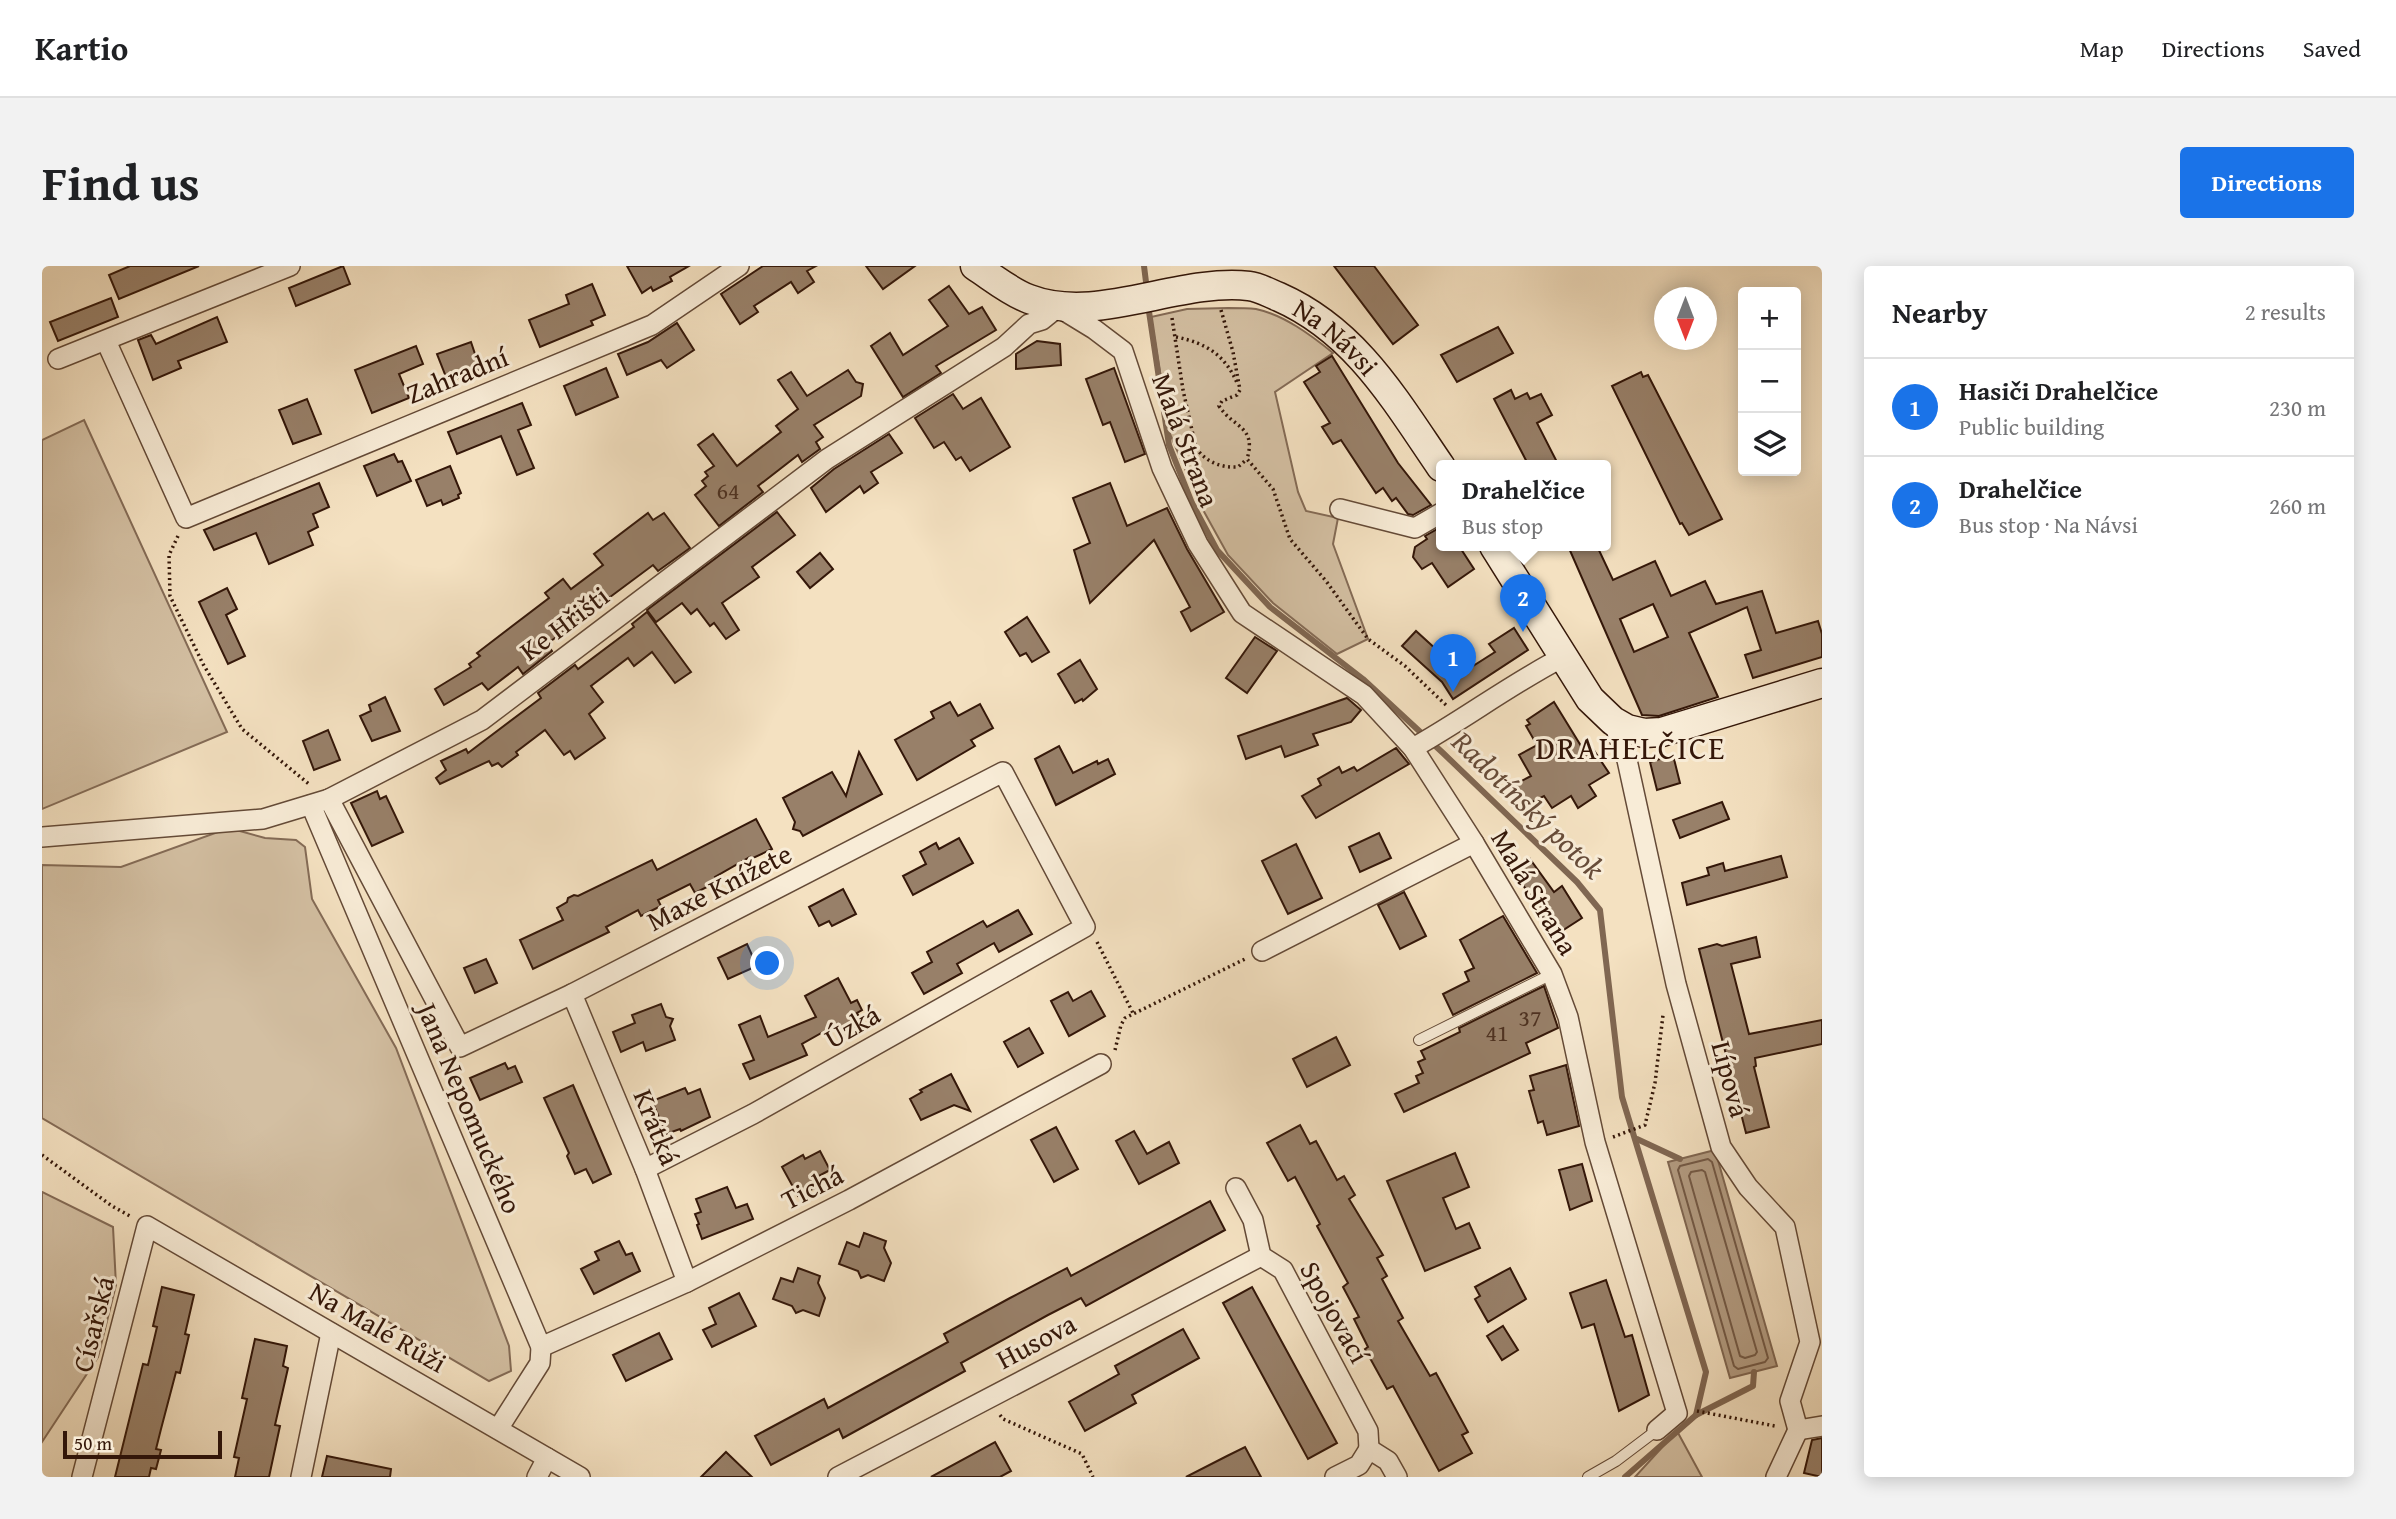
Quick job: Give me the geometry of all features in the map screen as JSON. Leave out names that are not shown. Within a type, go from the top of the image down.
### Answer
[{"type":"main road","name":"Na Návsi","points":[[975,266],[1027,299],[1058,307],[1178,301],[1250,286],[1265,291],[1310,312],[1347,341],[1392,395],[1436,460]]},
{"type":"main road","points":[[1497,551],[1590,699],[1613,721],[1627,729],[1644,733],[1662,732],[1822,683]]},
{"type":"street","points":[[58,359],[290,266]]},
{"type":"street","name":"Zahradní","points":[[186,518],[652,325],[739,266]]},
{"type":"street","name":"Malá Strana","points":[[1058,307],[1123,351],[1162,468],[1198,544],[1242,613],[1364,695],[1417,746],[1552,974],[1568,1017],[1595,1142],[1677,1413],[1657,1430]]},
{"type":"street","name":"Ke Hřišti","points":[[42,837],[263,819],[320,802],[482,720],[827,459],[1004,347],[1029,324],[1042,320],[1058,307]]},
{"type":"street","points":[[106,341],[186,518]]},
{"type":"street","points":[[1340,509],[1415,528],[1436,516]]},
{"type":"street","points":[[1417,746],[1527,675],[1565,656]]},
{"type":"street","name":"Lípová","points":[[1613,721],[1627,760],[1676,984],[1720,1147],[1748,1186],[1785,1227],[1810,1342],[1790,1401],[1798,1430]]},
{"type":"street","name":"Maxe Knížete","points":[[460,1047],[572,994],[1003,772],[1085,927]]},
{"type":"street","name":"Jana Nepomuckého","points":[[320,802],[460,1047]]},
{"type":"street","name":"Jana Nepomuckého","points":[[320,802],[541,1347]]},
{"type":"street","points":[[1262,951],[1474,844]]},
{"type":"street","name":"Úzká","points":[[645,1169],[753,1115],[1085,927]]},
{"type":"street","name":"Krátká","points":[[572,994],[645,1169],[687,1282]]},
{"type":"street","name":"Tichá","points":[[541,1347],[687,1282],[849,1200],[1101,1064]]},
{"type":"street","name":"Spojovací","points":[[1236,1188],[1253,1220],[1261,1256],[1283,1270],[1368,1431],[1369,1449]]},
{"type":"street","name":"Na Malé Růži","points":[[147,1226],[580,1477]]},
{"type":"street","name":"Císařská","points":[[82,1477],[147,1226]]},
{"type":"street","name":"Husova","points":[[838,1477],[1261,1256]]},
{"type":"street","points":[[301,1477],[331,1332]]},
{"type":"street","points":[[498,1429],[540,1363],[541,1347]]},
{"type":"street","points":[[1776,1477],[1798,1430],[1822,1426]]},
{"type":"street","points":[[1335,1477],[1359,1465],[1369,1449],[1393,1469]]},
{"type":"street","points":[[537,1477],[547,1458]]},
{"type":"lane","points":[[1419,1040],[1552,974]]},
{"type":"lane","points":[[1588,1477],[1616,1461],[1657,1430]]},
{"type":"path","points":[[1178,301],[1175,337],[1196,448],[1200,454],[1222,467],[1238,467],[1247,459],[1251,444],[1242,427],[1219,406],[1222,401],[1237,395],[1240,390],[1220,303]]},
{"type":"path","points":[[1175,337],[1186,339],[1217,354],[1230,367],[1240,390]]},
{"type":"path","points":[[1247,459],[1273,489],[1290,539],[1326,580],[1368,639],[1405,666],[1460,720]]},
{"type":"path","points":[[186,518],[169,555],[170,596],[203,664],[242,729],[320,802]]},
{"type":"path","points":[[1085,927],[1096,940],[1134,1015]]},
{"type":"path","points":[[1101,1064],[1111,1057],[1117,1048],[1125,1018],[1262,951]]},
{"type":"path","points":[[1616,1137],[1645,1125],[1655,1083],[1664,1009],[1676,984]]},
{"type":"path","points":[[42,1155],[112,1206],[147,1226]]},
{"type":"path","points":[[989,1396],[1003,1419],[1082,1454],[1093,1477]]},
{"type":"path","points":[[1691,1410],[1798,1430]]},
{"type":"shaded area","points":[[1187,309],[1256,309],[1277,316],[1333,353],[1275,392],[1298,492],[1306,511],[1338,518],[1333,544],[1368,639],[1337,654],[1273,603],[1228,555],[1202,508],[1170,434],[1151,317]]},
{"type":"shaded area","points":[[84,420],[227,732],[42,809],[42,440]]},
{"type":"shaded area","points":[[229,828],[265,838],[296,840],[305,847],[312,899],[396,1048],[509,1346],[511,1371],[489,1381],[42,1118],[42,865],[121,867]]},
{"type":"shaded area","points":[[42,1192],[113,1227],[116,1285],[98,1357],[42,1442]]},
{"type":"shaded area","points":[[1677,1431],[1702,1477],[1635,1477]]},
{"type":"water","points":[[1715,1150],[1777,1366],[1730,1378],[1668,1162]]},
{"type":"building","points":[[130,266],[199,266],[119,299],[109,275]]},
{"type":"building","points":[[343,266],[350,284],[296,306],[289,288]]},
{"type":"building","points":[[627,266],[689,266],[670,277],[672,281],[653,291],[651,287],[642,293]]},
{"type":"building","points":[[763,266],[816,266],[807,271],[814,282],[798,293],[791,282],[754,306],[758,312],[740,324],[721,294]]},
{"type":"building","points":[[866,266],[915,266],[883,289]]},
{"type":"building","points":[[1334,266],[1374,266],[1418,325],[1393,344]]},
{"type":"building","points":[[592,284],[605,315],[591,321],[593,325],[540,347],[529,320],[569,304],[566,295]]},
{"type":"building","points":[[949,286],[969,314],[982,307],[996,330],[936,366],[941,373],[903,397],[871,346],[890,333],[903,355],[948,326],[929,300]]},
{"type":"building","points":[[111,298],[118,317],[58,341],[50,322]]},
{"type":"building","points":[[217,317],[227,342],[178,361],[181,368],[153,380],[138,340],[151,335],[156,344]]},
{"type":"building","points":[[677,323],[694,350],[667,368],[661,360],[627,375],[618,354],[648,342]]},
{"type":"building","points":[[1498,327],[1513,353],[1457,382],[1441,355]]},
{"type":"building","points":[[1037,341],[1060,344],[1061,365],[1016,369],[1016,354]]},
{"type":"building","points":[[471,342],[480,369],[448,382],[437,354]]},
{"type":"building","points":[[416,346],[423,364],[399,374],[409,398],[372,413],[355,370]]},
{"type":"building","points":[[1332,356],[1398,463],[1431,505],[1413,515],[1408,514],[1396,498],[1392,501],[1383,488],[1376,493],[1341,440],[1333,444],[1322,427],[1330,423],[1304,382],[1320,372],[1316,366]]},
{"type":"building","points":[[606,368],[618,397],[576,415],[564,386]]},
{"type":"building","points":[[1114,368],[1145,454],[1125,462],[1110,422],[1103,425],[1086,379]]},
{"type":"building","points":[[848,370],[856,382],[863,384],[861,396],[814,425],[823,437],[816,442],[820,449],[802,462],[798,455],[758,486],[763,492],[719,526],[695,495],[706,486],[702,481],[708,476],[705,472],[714,466],[698,445],[713,434],[737,466],[781,432],[776,426],[798,409],[778,380],[791,372],[807,396]]},
{"type":"building","points":[[1641,372],[1643,377],[1648,375],[1722,519],[1689,535],[1682,523],[1680,524],[1612,386]]},
{"type":"building","points":[[1511,390],[1515,399],[1527,393],[1530,399],[1541,394],[1552,415],[1537,423],[1556,460],[1526,460],[1494,399]]},
{"type":"building","points":[[953,394],[963,409],[981,398],[1010,447],[970,471],[961,457],[956,460],[944,442],[934,448],[915,418]]},
{"type":"building","points":[[307,399],[321,434],[293,444],[279,410]]},
{"type":"building","points":[[522,403],[531,425],[518,430],[534,468],[517,475],[501,436],[457,454],[448,432]]},
{"type":"building","points":[[889,434],[902,453],[871,472],[878,483],[864,493],[860,486],[826,512],[811,488],[834,469]]},
{"type":"building","points":[[394,454],[398,462],[402,461],[411,481],[377,496],[364,466]]},
{"type":"building","points":[[450,466],[461,493],[459,498],[443,505],[441,500],[427,506],[416,480]]},
{"type":"building","points":[[319,483],[329,507],[313,514],[318,527],[308,532],[313,545],[269,564],[256,533],[214,550],[204,530]]},
{"type":"building","points":[[1110,483],[1127,526],[1167,508],[1187,549],[1224,612],[1191,631],[1181,612],[1190,607],[1154,540],[1090,603],[1074,550],[1090,543],[1073,498]]},
{"type":"building","points":[[777,512],[795,535],[752,567],[759,577],[722,603],[739,630],[726,639],[714,623],[710,626],[697,609],[691,614],[682,603],[656,622],[647,610]]},
{"type":"building","points":[[648,513],[653,520],[664,513],[690,548],[658,571],[653,565],[547,644],[552,651],[523,674],[518,667],[488,690],[482,683],[444,705],[435,689],[471,667],[469,664],[480,656],[477,653],[549,598],[545,593],[563,579],[571,589],[603,565],[594,554]]},
{"type":"building","points":[[1436,530],[1436,551],[1462,551],[1474,569],[1448,587],[1432,563],[1422,569],[1413,557],[1415,547],[1427,539],[1425,536]]},
{"type":"building","points":[[1570,551],[1599,551],[1613,580],[1655,561],[1671,596],[1705,581],[1716,604],[1762,591],[1776,633],[1818,621],[1822,634],[1822,657],[1753,678],[1745,655],[1761,650],[1747,607],[1689,633],[1718,697],[1659,716],[1642,715]],"holes":[[[1653,604],[1668,637],[1634,652],[1620,619]]]},
{"type":"building","points":[[820,553],[833,569],[810,588],[797,572]]},
{"type":"building","points":[[227,588],[237,609],[226,615],[245,656],[228,664],[199,602]]},
{"type":"building","points":[[647,612],[691,672],[675,683],[652,652],[634,666],[628,658],[591,686],[603,702],[589,714],[605,738],[575,759],[570,751],[564,755],[545,730],[516,752],[518,755],[502,767],[498,763],[492,766],[489,761],[440,784],[436,778],[446,770],[441,761],[466,749],[468,753],[541,698],[538,693],[575,665],[578,669],[634,627],[632,624]]},
{"type":"building","points":[[1027,617],[1049,652],[1032,662],[1026,653],[1020,656],[1005,632]]},
{"type":"building","points":[[1514,628],[1528,650],[1453,699],[1442,682],[1402,646],[1416,631],[1462,673],[1495,652],[1489,644]]},
{"type":"building","points":[[1255,637],[1277,651],[1247,693],[1226,678]]},
{"type":"building","points":[[1080,660],[1097,689],[1083,701],[1082,699],[1075,703],[1058,674]]},
{"type":"building","points":[[385,697],[400,731],[372,741],[360,716],[371,711],[369,705]]},
{"type":"building","points":[[1347,698],[1361,710],[1351,722],[1313,734],[1318,745],[1285,757],[1281,746],[1246,759],[1238,736]]},
{"type":"building","points":[[950,702],[958,716],[980,704],[993,728],[971,740],[975,746],[917,780],[895,740],[934,718],[931,712]]},
{"type":"building","points":[[1554,702],[1586,754],[1593,749],[1609,773],[1589,785],[1596,796],[1578,808],[1571,796],[1552,808],[1544,796],[1522,807],[1512,786],[1531,776],[1519,755],[1537,745],[1526,726],[1530,724],[1527,720]]},
{"type":"building","points":[[328,730],[340,760],[314,770],[303,741]]},
{"type":"building","points":[[1059,746],[1073,773],[1097,761],[1098,764],[1108,759],[1115,774],[1056,805],[1035,759]]},
{"type":"building","points":[[1396,748],[1409,764],[1316,818],[1302,796],[1321,785],[1318,779],[1339,767],[1342,773],[1354,767],[1357,771]]},
{"type":"building","points":[[859,752],[882,794],[803,836],[800,831],[793,829],[795,822],[783,798],[832,772],[846,796]]},
{"type":"building","points":[[1673,755],[1680,783],[1657,790],[1650,762]]},
{"type":"building","points":[[377,791],[380,799],[386,796],[403,832],[372,846],[351,803]]},
{"type":"building","points":[[1722,802],[1729,819],[1680,838],[1673,820]]},
{"type":"building","points":[[756,819],[772,849],[751,859],[750,857],[715,877],[717,882],[695,893],[690,884],[658,900],[661,906],[641,916],[638,910],[606,927],[609,932],[533,969],[520,940],[563,920],[557,908],[567,902],[568,898],[578,896],[652,860],[657,870]]},
{"type":"building","points":[[1379,833],[1391,858],[1360,872],[1349,847]]},
{"type":"building","points":[[959,838],[973,863],[913,895],[903,876],[926,864],[920,852],[936,843],[939,849]]},
{"type":"building","points":[[1296,844],[1322,898],[1288,914],[1262,861]]},
{"type":"building","points":[[1781,856],[1787,877],[1687,905],[1682,883],[1709,875],[1707,868],[1723,863],[1725,871]]},
{"type":"building","points":[[1530,859],[1554,892],[1562,886],[1582,918],[1554,936],[1514,870]]},
{"type":"building","points":[[843,889],[856,914],[832,926],[829,921],[819,926],[809,907]]},
{"type":"building","points":[[1404,892],[1426,936],[1400,949],[1378,905]]},
{"type":"building","points":[[1018,910],[1032,934],[999,952],[994,943],[957,964],[962,973],[924,994],[912,973],[932,962],[927,952],[983,921],[987,927]]},
{"type":"building","points":[[1503,916],[1537,973],[1453,1015],[1443,994],[1469,981],[1465,972],[1474,968],[1460,940]]},
{"type":"building","points":[[1756,937],[1760,957],[1731,964],[1749,1034],[1822,1020],[1822,1044],[1755,1058],[1754,1067],[1769,1127],[1746,1133],[1699,949]]},
{"type":"building","points":[[747,944],[757,966],[728,979],[718,958]]},
{"type":"building","points":[[486,959],[497,983],[475,993],[464,968]]},
{"type":"building","points":[[838,978],[851,1003],[857,1000],[862,1010],[857,1013],[862,1023],[845,1032],[839,1023],[802,1044],[807,1055],[750,1079],[743,1064],[754,1060],[739,1025],[760,1016],[768,1037],[816,1017],[805,996]]},
{"type":"building","points":[[1544,986],[1558,1028],[1526,1043],[1530,1053],[1404,1112],[1395,1094],[1419,1083],[1416,1076],[1423,1073],[1418,1062],[1425,1059],[1421,1051],[1460,1032],[1459,1028]]},
{"type":"building","points":[[1091,991],[1105,1016],[1069,1036],[1051,1001],[1068,992],[1073,1001]]},
{"type":"building","points":[[661,1004],[666,1017],[673,1019],[670,1026],[675,1040],[646,1051],[643,1042],[621,1052],[613,1032],[635,1023],[632,1015]]},
{"type":"building","points":[[1029,1028],[1043,1053],[1018,1067],[1004,1042]]},
{"type":"building","points":[[1336,1037],[1350,1065],[1307,1087],[1293,1059]]},
{"type":"building","points":[[505,1063],[508,1069],[515,1066],[522,1082],[480,1100],[470,1078]]},
{"type":"building","points":[[1566,1065],[1579,1126],[1547,1135],[1543,1121],[1538,1123],[1529,1091],[1534,1090],[1530,1076]]},
{"type":"building","points":[[951,1074],[970,1111],[954,1105],[921,1120],[910,1099],[922,1092],[920,1090]]},
{"type":"building","points":[[573,1085],[611,1174],[593,1183],[586,1169],[575,1174],[567,1156],[569,1153],[544,1098]]},
{"type":"building","points":[[685,1088],[688,1094],[700,1089],[710,1117],[681,1131],[680,1129],[666,1134],[652,1101]]},
{"type":"building","points":[[1300,1125],[1310,1144],[1316,1141],[1337,1180],[1344,1176],[1355,1195],[1349,1199],[1383,1255],[1377,1258],[1387,1276],[1382,1279],[1403,1318],[1398,1321],[1430,1376],[1436,1373],[1468,1432],[1462,1435],[1472,1453],[1439,1471],[1393,1386],[1387,1389],[1365,1349],[1368,1347],[1354,1319],[1359,1317],[1343,1287],[1348,1283],[1317,1226],[1320,1224],[1295,1177],[1288,1181],[1267,1143]]},
{"type":"building","points":[[1056,1127],[1078,1169],[1054,1182],[1031,1140]]},
{"type":"building","points":[[1134,1131],[1147,1154],[1169,1142],[1179,1163],[1139,1184],[1116,1141]]},
{"type":"building","points":[[820,1151],[830,1170],[815,1178],[819,1186],[798,1196],[782,1167],[803,1155],[805,1159]]},
{"type":"building","points":[[1455,1153],[1469,1187],[1443,1198],[1456,1229],[1469,1223],[1480,1248],[1425,1271],[1387,1181]]},
{"type":"building","points":[[1582,1164],[1592,1201],[1570,1210],[1559,1170]]},
{"type":"building","points":[[727,1187],[736,1208],[747,1204],[753,1219],[702,1239],[695,1214],[701,1212],[696,1199]]},
{"type":"building","points":[[1210,1201],[1225,1230],[1086,1306],[1081,1298],[1048,1315],[961,1363],[965,1371],[843,1438],[839,1429],[771,1465],[755,1436],[824,1399],[828,1408],[948,1342],[944,1334],[1010,1298],[1067,1268],[1071,1276]]},
{"type":"building","points":[[864,1233],[886,1241],[884,1248],[891,1263],[884,1281],[868,1275],[861,1278],[858,1271],[839,1264],[847,1242],[859,1247]]},
{"type":"building","points":[[619,1241],[626,1255],[632,1253],[640,1271],[594,1294],[581,1269],[599,1260],[595,1252]]},
{"type":"building","points":[[798,1268],[820,1276],[818,1283],[825,1298],[819,1316],[803,1310],[796,1313],[792,1306],[773,1299],[781,1278],[793,1282]]},
{"type":"building","points":[[1510,1268],[1526,1299],[1488,1322],[1475,1299],[1480,1296],[1475,1287]]},
{"type":"building","points":[[1606,1280],[1625,1337],[1632,1335],[1649,1395],[1619,1411],[1594,1324],[1582,1328],[1570,1293]]},
{"type":"building","points":[[162,1287],[194,1295],[185,1334],[189,1335],[180,1373],[176,1372],[156,1449],[161,1450],[156,1469],[151,1468],[149,1477],[115,1477],[143,1364],[148,1365],[157,1327],[153,1326]]},
{"type":"building","points":[[1252,1287],[1337,1443],[1308,1459],[1223,1303]]},
{"type":"building","points":[[739,1293],[756,1326],[712,1347],[703,1330],[716,1324],[709,1308]]},
{"type":"building","points":[[1503,1326],[1518,1350],[1502,1360],[1487,1336]]},
{"type":"building","points":[[1183,1329],[1199,1358],[1132,1395],[1136,1403],[1085,1431],[1069,1402],[1119,1374],[1115,1366]]},
{"type":"building","points":[[659,1333],[672,1359],[626,1381],[613,1355]]},
{"type":"building","points":[[255,1339],[287,1346],[283,1366],[288,1368],[275,1425],[280,1426],[269,1477],[235,1477],[239,1458],[234,1457],[247,1399],[242,1398]]},
{"type":"building","points":[[1822,1438],[1822,1477],[1804,1473],[1812,1440]]},
{"type":"building","points":[[995,1442],[1011,1471],[1000,1477],[931,1477]]},
{"type":"building","points":[[1245,1447],[1261,1477],[1186,1477],[1227,1456]]},
{"type":"building","points":[[726,1452],[752,1477],[701,1477]]},
{"type":"building","points":[[327,1456],[391,1469],[390,1477],[322,1477]]},
{"type":"waterway","name":"Radotínský potok","points":[[1144,266],[1147,290]]},
{"type":"waterway","name":"Radotínský potok","points":[[1148,305],[1169,445],[1192,503],[1217,550],[1270,607],[1363,679],[1443,753],[1577,882],[1600,910],[1622,1097],[1706,1372],[1696,1415],[1625,1477]]},
{"type":"waterway","points":[[1637,1139],[1680,1159]]},
{"type":"waterway","points":[[1696,1415],[1753,1386],[1754,1372]]},
{"type":"place","name":"Drahelčice","points":[[1523,632]]},
{"type":"place","name":"Hasiči Drahelčice","points":[[1453,692]]},
{"type":"district","name":"DRAHELČICE","points":[[1631,748]]}]
